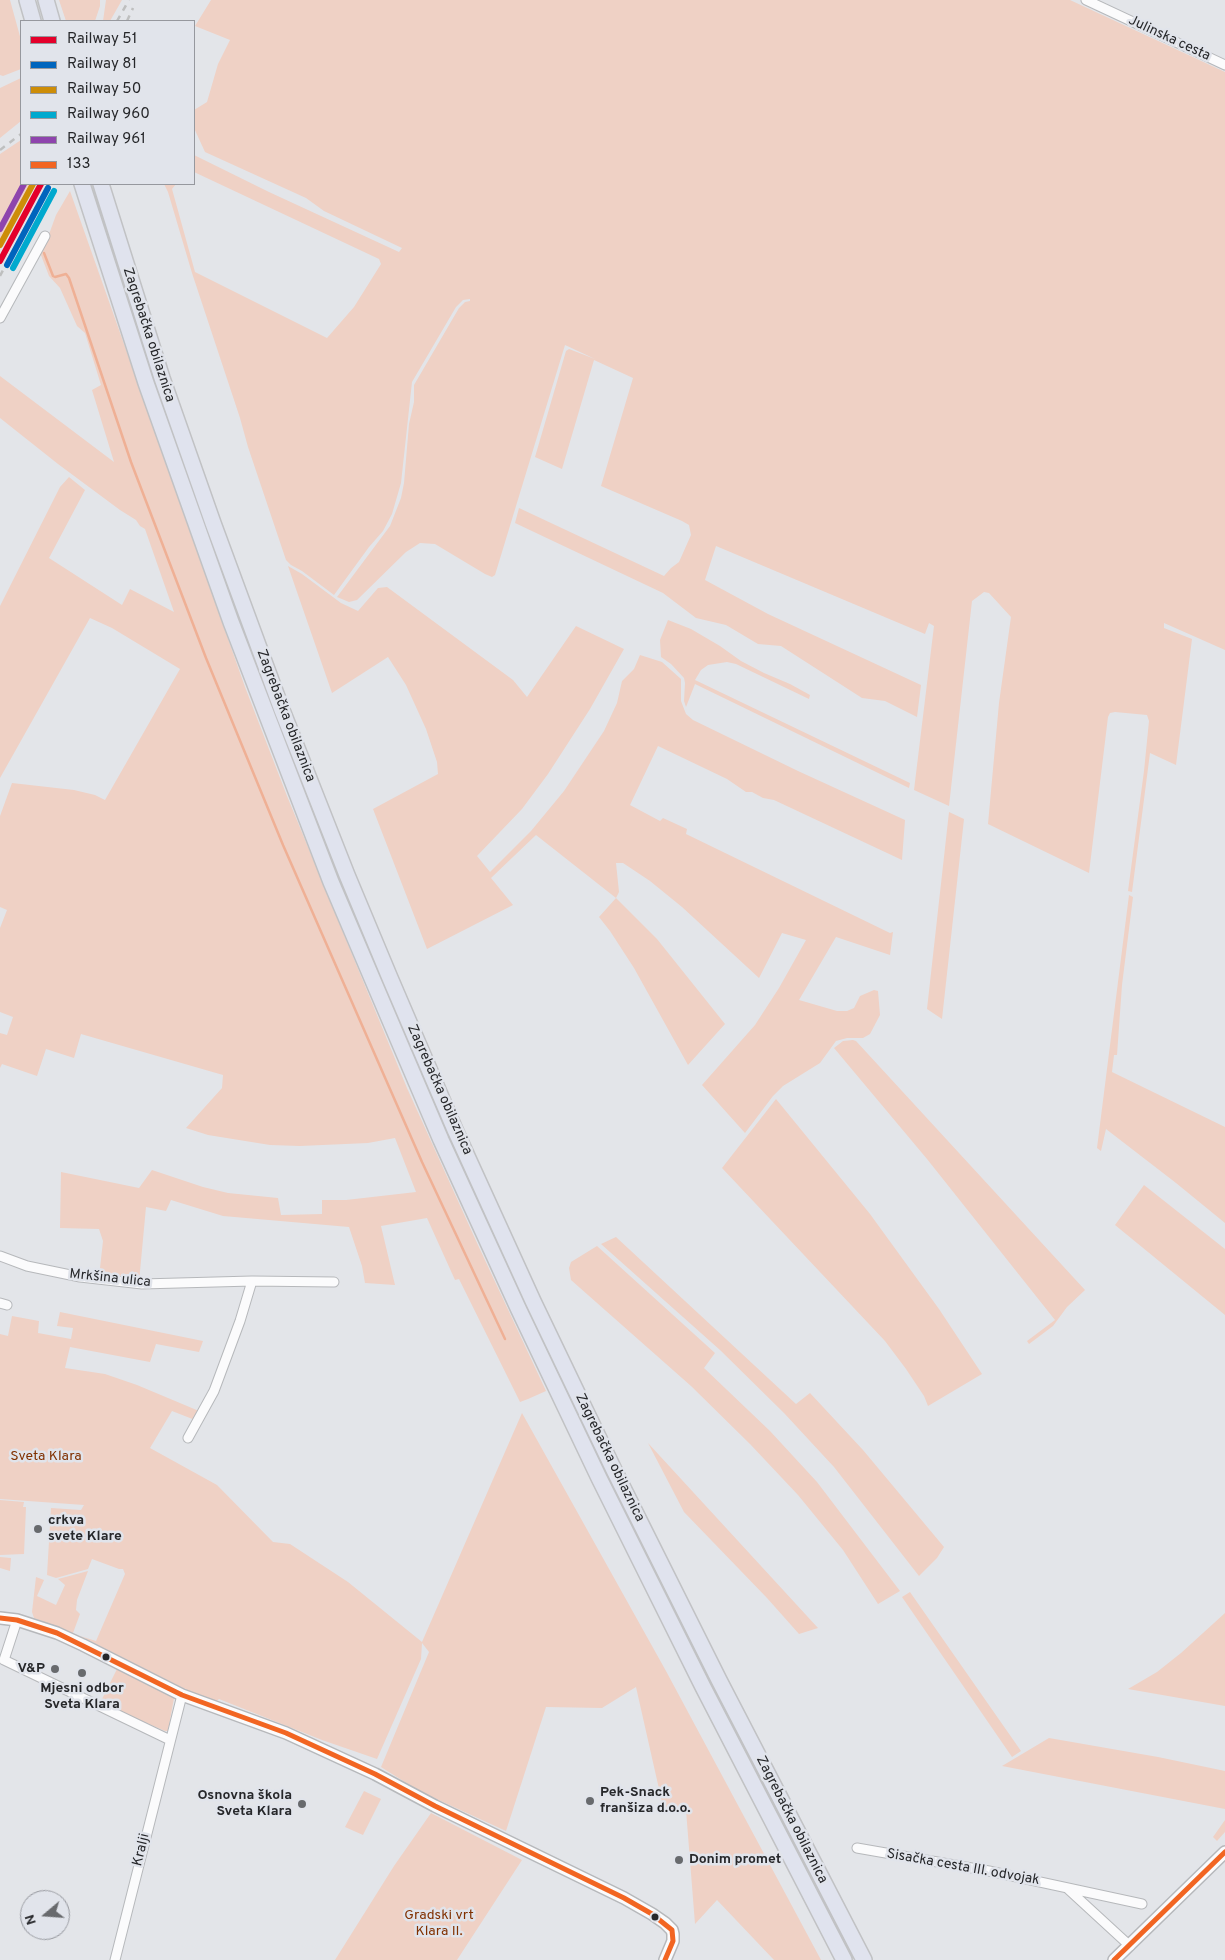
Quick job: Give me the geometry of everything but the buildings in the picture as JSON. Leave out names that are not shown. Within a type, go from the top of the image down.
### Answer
[{"type":"highway","points":[[27,0],[33,20]]},
{"type":"highway","name":"Zagrebačka obilaznica","points":[[82,185],[152,400],[264,709],[331,882],[434,1122],[598,1478],[844,1960]]},
{"type":"highway","name":"Zagrebačka obilaznica","points":[[101,185],[187,451],[282,710],[347,875],[452,1123],[533,1301],[618,1479],[718,1680],[864,1960]]},
{"type":"street","name":"Julinska cesta","points":[[1086,0],[1225,65]]},
{"type":"street","points":[[0,318],[45,236]]},
{"type":"street","name":"Mrkšina ulica","points":[[0,1256],[26,1266],[80,1277],[142,1284],[252,1281],[334,1282]]},
{"type":"street","points":[[188,1438],[214,1391],[240,1321],[252,1281]]},
{"type":"street","points":[[0,1618],[17,1620],[57,1633],[182,1695],[286,1733],[375,1774],[652,1914],[665,1922],[673,1934],[672,1946],[665,1960]]},
{"type":"street","points":[[17,1620],[4,1660],[170,1740]]},
{"type":"street","name":"Kralji","points":[[115,1960],[182,1695]]},
{"type":"street","name":"Sisačka cesta III. odvojak","points":[[857,1848],[989,1871],[1142,1904]]},
{"type":"street","points":[[1114,1960],[1225,1852]]},
{"type":"street","name":"Sisačka cesta III. odvojak","points":[[1068,1889],[1130,1946]]},
{"type":"green space","points":[[0,0],[10,0],[20,36],[20,69],[3,76],[0,75]]},
{"type":"green space","points":[[59,0],[100,0],[95,20],[66,20]]},
{"type":"green space","points":[[106,0],[122,0],[111,20],[103,20]]},
{"type":"green space","points":[[211,0],[1070,0],[1225,72],[1225,650],[1164,623],[1164,628],[1192,639],[1176,765],[1150,753],[1132,892],[1128,891],[1144,771],[1149,721],[1147,715],[1115,712],[1110,713],[1108,717],[1089,873],[988,824],[999,703],[1011,617],[989,593],[984,592],[972,601],[949,806],[914,790],[934,626],[929,623],[925,634],[716,546],[705,580],[768,614],[921,685],[917,717],[885,701],[862,698],[781,646],[758,644],[726,625],[696,618],[663,593],[515,523],[519,508],[664,576],[679,562],[691,535],[689,525],[682,521],[601,486],[633,378],[594,360],[562,469],[535,457],[566,351],[569,349],[595,359],[565,345],[495,575],[492,577],[485,574],[435,544],[420,543],[406,552],[357,600],[349,602],[337,597],[390,526],[401,498],[404,483],[409,424],[414,402],[414,385],[459,308],[465,302],[470,301],[470,299],[463,300],[456,307],[412,382],[401,483],[392,514],[383,531],[334,595],[291,565],[286,560],[248,447],[164,185],[175,185],[172,189],[195,272],[327,338],[354,307],[381,264],[379,259],[195,172],[195,155],[399,252],[402,248],[324,211],[306,198],[205,152],[195,130],[195,109],[207,102],[218,64],[230,40],[195,26]]},
{"type":"green space","points":[[20,78],[20,122],[0,138],[0,88]]},
{"type":"green space","points":[[20,141],[20,185],[30,185],[0,242],[0,154]]},
{"type":"green space","points":[[70,191],[245,687],[287,796],[407,1088],[546,1391],[528,1399],[520,1402],[459,1279],[455,1280],[427,1218],[381,1226],[395,1285],[365,1283],[362,1266],[349,1227],[223,1216],[171,1200],[166,1211],[146,1207],[139,1282],[99,1277],[103,1241],[99,1229],[60,1228],[61,1172],[139,1188],[152,1170],[228,1193],[278,1198],[281,1215],[322,1214],[322,1200],[346,1200],[416,1192],[395,1138],[368,1143],[300,1146],[270,1145],[208,1135],[186,1128],[222,1088],[223,1075],[81,1034],[74,1058],[46,1049],[37,1076],[2,1064],[0,1068],[0,1033],[7,1035],[13,1017],[0,1012],[0,928],[7,910],[0,907],[0,816],[12,783],[74,790],[95,795],[105,800],[180,669],[112,628],[90,618],[0,778],[0,606],[60,487],[69,477],[85,490],[49,558],[122,605],[130,589],[174,612],[145,529],[136,520],[58,464],[0,418],[0,376],[114,462],[92,390],[101,385],[85,333],[77,326],[60,288],[49,276],[39,250],[48,237],[56,215]]},
{"type":"green space","points":[[288,566],[341,603],[358,611],[378,588],[387,587],[513,680],[527,697],[576,626],[624,649],[590,709],[548,774],[522,809],[477,856],[490,872],[531,831],[564,791],[604,731],[617,703],[622,681],[634,669],[640,655],[662,662],[681,679],[681,701],[686,714],[693,720],[905,820],[902,860],[774,800],[763,798],[752,792],[746,792],[727,779],[658,746],[630,805],[660,821],[663,818],[687,829],[686,834],[890,933],[893,932],[890,955],[836,937],[799,1000],[837,1011],[847,1011],[854,1008],[860,996],[874,990],[878,991],[880,1015],[870,1034],[863,1038],[847,1038],[836,1041],[820,1063],[783,1086],[773,1096],[745,1133],[702,1085],[755,1025],[779,988],[806,940],[782,933],[759,978],[682,907],[650,881],[623,863],[616,863],[619,892],[616,898],[536,835],[491,878],[513,905],[427,949],[373,809],[438,774],[437,762],[426,729],[406,685],[388,657],[332,693]]},
{"type":"green space","points":[[668,620],[691,629],[741,661],[810,695],[809,699],[736,664],[727,662],[708,665],[701,670],[695,680],[910,783],[909,788],[695,684],[686,707],[684,701],[684,678],[671,664],[661,657],[660,640]]},
{"type":"green space","points":[[949,812],[964,819],[942,1019],[927,1009]]},
{"type":"green space","points":[[1129,895],[1133,897],[1122,985],[1117,1055],[1114,1055],[1112,1072],[1225,1127],[1225,1223],[1106,1129],[1101,1151],[1097,1148]]},
{"type":"green space","points":[[616,898],[657,939],[725,1024],[688,1065],[634,968],[599,917]]},
{"type":"green space","points":[[843,1041],[856,1041],[1085,1290],[1067,1307],[1053,1326],[1029,1344],[1027,1341],[1055,1320],[927,1159],[834,1048]]},
{"type":"green space","points":[[776,1099],[870,1214],[939,1309],[982,1374],[928,1406],[924,1396],[885,1341],[722,1168]]},
{"type":"green space","points":[[1144,1185],[1225,1249],[1225,1315],[1115,1225]]},
{"type":"green space","points":[[616,1237],[796,1404],[810,1393],[863,1450],[944,1547],[937,1558],[919,1576],[834,1467],[784,1413],[720,1350],[601,1244]]},
{"type":"green space","points":[[597,1246],[715,1353],[704,1368],[770,1431],[817,1482],[900,1591],[878,1604],[843,1550],[798,1495],[750,1444],[691,1386],[571,1280],[569,1268],[571,1262]]},
{"type":"green space","name":"Sveta Klara","points":[[60,1312],[203,1341],[199,1352],[156,1344],[150,1362],[70,1347],[65,1368],[105,1374],[199,1411],[195,1420],[172,1411],[150,1448],[217,1485],[273,1542],[290,1544],[348,1582],[422,1642],[522,1413],[666,1671],[821,1960],[774,1960],[717,1900],[695,1924],[686,1810],[664,1811],[636,1687],[602,1708],[546,1707],[506,1831],[419,1791],[381,1767],[429,1652],[422,1643],[421,1659],[377,1759],[322,1740],[219,1699],[215,1702],[201,1697],[80,1636],[96,1641],[125,1574],[123,1569],[92,1559],[88,1569],[56,1578],[47,1575],[51,1508],[81,1510],[84,1505],[0,1499],[0,1334],[8,1336],[12,1316],[39,1321],[38,1333],[71,1339],[73,1328],[57,1326]]},
{"type":"green space","points":[[648,1443],[818,1628],[799,1634],[684,1512]]},
{"type":"green space","points":[[0,1500],[24,1502],[23,1507],[26,1507],[24,1554],[0,1555]]},
{"type":"green space","points":[[0,1557],[11,1558],[10,1571],[0,1568]]},
{"type":"green space","points":[[88,1571],[77,1600],[76,1610],[80,1614],[73,1633],[34,1618],[32,1612],[36,1577],[44,1580],[37,1596],[56,1605],[65,1585],[58,1579]]},
{"type":"green space","points":[[910,1592],[1021,1751],[1012,1757],[902,1597]]},
{"type":"green space","points":[[1225,1613],[1225,1706],[1128,1689],[1157,1672]]},
{"type":"green space","points":[[117,1669],[174,1698],[168,1731],[100,1703]]},
{"type":"green space","points":[[1049,1738],[1225,1771],[1225,1809],[1002,1766]]},
{"type":"green space","points":[[364,1791],[381,1799],[363,1835],[345,1827]]},
{"type":"green space","name":"Gradski vrt Klara II.","points":[[431,1813],[522,1860],[457,1960],[335,1960],[394,1866]]},
{"type":"green space","points":[[1225,1820],[1225,1832],[1217,1841],[1213,1837]]},
{"type":"waterway","points":[[44,253],[53,276],[66,274],[69,278],[131,462],[206,658],[283,845],[422,1162],[505,1339]]},
{"type":"railway","points":[[118,20],[129,0]]},
{"type":"railway","points":[[127,20],[133,8]]},
{"type":"railway","points":[[0,150],[20,135]]},
{"type":"railway","points":[[0,276],[47,185]]},
{"type":"rail line","name":"961","points":[[0,229],[23,185]]},
{"type":"rail line","name":"50","points":[[0,245],[32,185]]},
{"type":"rail line","name":"51","points":[[0,261],[40,185]]},
{"type":"rail line","name":"81","points":[[7,265],[48,188]]},
{"type":"rail line","name":"960","points":[[13,268],[54,191]]},
{"type":"transit line","name":"133","points":[[0,1618],[17,1620],[57,1633],[182,1695],[286,1733],[375,1774],[435,1806],[624,1898],[652,1914],[672,1930],[673,1941],[665,1960]]},
{"type":"transit line","name":"133","points":[[1114,1960],[1225,1852]]},
{"type":"place","name":"crkva svete Klare","points":[[38,1529]]},
{"type":"place","name":"V&P","points":[[55,1669]]},
{"type":"place","name":"Mjesni odbor Sveta Klara","points":[[82,1673]]},
{"type":"place","name":"Pek-Snack franšiza d.o.o.","points":[[590,1801]]},
{"type":"place","name":"Osnovna škola Sveta Klara","points":[[302,1804]]},
{"type":"place","name":"Donim promet","points":[[679,1860]]}]
